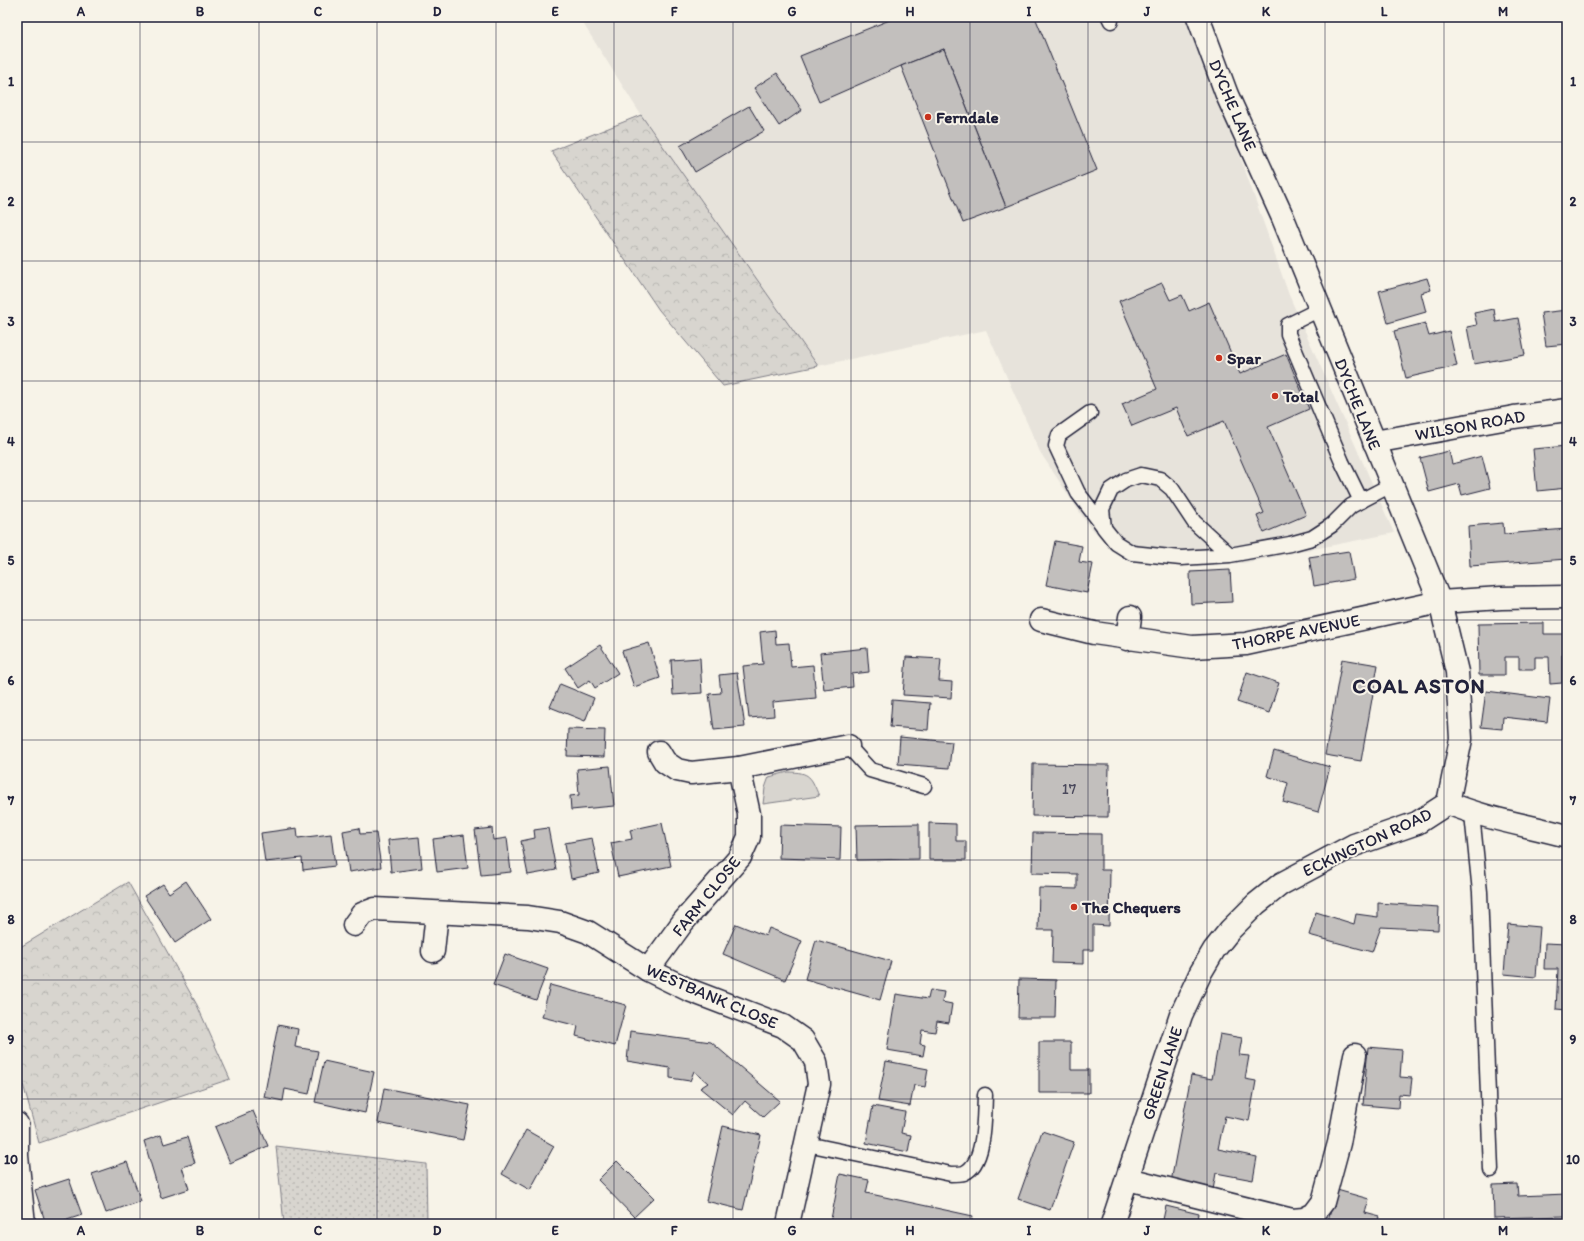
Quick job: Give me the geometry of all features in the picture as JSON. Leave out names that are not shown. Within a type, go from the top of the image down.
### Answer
[{"type":"street","name":"DYCHE LANE","points":[[1198,17],[1227,95],[1283,218],[1440,602],[1457,672],[1461,739],[1448,803]]},
{"type":"street","name":"WILSON ROAD","points":[[1374,442],[1514,416],[1567,410]]},
{"type":"street","name":"THORPE AVENUE","points":[[1041,620],[1127,638],[1192,647],[1246,644],[1440,602],[1501,598],[1567,597]]},
{"type":"street","points":[[1127,638],[1130,617]]},
{"type":"street","points":[[659,752],[665,762],[677,770],[691,773],[739,768],[848,746]]},
{"type":"street","name":"FARM CLOSE","points":[[648,970],[682,922],[740,857],[749,837],[749,814],[739,768]]},
{"type":"street","name":"ECKINGTON ROAD","points":[[1230,930],[1256,904],[1280,884],[1354,845],[1417,823],[1448,803],[1472,814],[1567,836]]},
{"type":"street","name":"WESTBANK CLOSE","points":[[354,925],[362,914],[375,909],[528,917],[560,922],[588,932],[648,970],[696,993],[783,1026],[803,1040],[816,1062],[819,1084],[807,1144],[788,1224]]},
{"type":"street","points":[[432,951],[436,913]]},
{"type":"street","name":"GREEN LANE","points":[[1112,1224],[1181,1015],[1201,972],[1214,950],[1230,930]]},
{"type":"street","points":[[1128,1179],[1292,1220],[1304,1219],[1314,1214],[1323,1202],[1340,1144],[1355,1055]]},
{"type":"street","points":[[17,1124],[17,1156],[24,1224]]},
{"type":"lane","points":[[1320,309],[1288,325],[1288,334],[1342,462],[1361,501]]},
{"type":"lane","points":[[1090,413],[1059,435],[1056,446],[1078,493],[1116,544],[1132,553],[1181,558],[1230,555],[1290,544],[1312,538],[1332,525],[1351,506],[1391,485]]},
{"type":"lane","points":[[1104,528],[1102,509],[1111,490],[1126,480],[1141,475],[1160,479],[1172,489],[1194,522],[1230,555]]},
{"type":"lane","points":[[848,746],[870,770],[924,786]]},
{"type":"lane","points":[[1472,814],[1480,892],[1486,1074],[1491,1170]]},
{"type":"lane","points":[[807,1144],[951,1174],[964,1173],[977,1162],[982,1137],[985,1094]]},
{"type":"shaded area","points":[[579,17],[1191,17],[1289,295],[1394,533],[1244,563],[1139,563],[1090,528],[1040,452],[986,330],[818,366],[641,115]]},
{"type":"green space","points":[[641,115],[818,366],[723,386],[659,310],[551,151]]},
{"type":"green space","points":[[788,772],[801,773],[809,777],[819,796],[763,804],[765,788],[769,777]]},
{"type":"green space","points":[[128,882],[197,1005],[230,1079],[39,1143],[17,1062],[17,949]]},
{"type":"green space","points":[[276,1146],[426,1164],[427,1224],[284,1224]]},
{"type":"building","points":[[897,17],[1035,17],[1097,170],[1006,207],[944,49],[819,102],[800,56]]},
{"type":"building","points":[[944,49],[1006,207],[963,223],[901,66]]},
{"type":"building","points":[[777,73],[802,110],[779,126],[754,88]]},
{"type":"building","points":[[749,106],[764,131],[695,172],[680,146]]},
{"type":"building","points":[[1427,278],[1431,290],[1421,293],[1426,312],[1388,323],[1379,291]]},
{"type":"building","points":[[1162,283],[1170,300],[1182,295],[1189,311],[1209,302],[1240,374],[1286,354],[1309,409],[1268,427],[1306,515],[1264,533],[1257,516],[1264,513],[1224,421],[1188,436],[1176,408],[1132,426],[1122,404],[1157,389],[1119,301]]},
{"type":"building","points":[[1494,309],[1496,322],[1518,318],[1525,355],[1474,364],[1467,327],[1477,325],[1474,313]]},
{"type":"building","points":[[1567,310],[1567,344],[1546,346],[1541,313]]},
{"type":"building","points":[[1425,323],[1429,336],[1449,331],[1457,366],[1406,378],[1394,331]]},
{"type":"building","points":[[1567,446],[1567,488],[1537,491],[1533,449]]},
{"type":"building","points":[[1449,451],[1452,464],[1482,456],[1490,488],[1462,495],[1459,484],[1429,492],[1420,458]]},
{"type":"building","points":[[1503,523],[1504,534],[1567,529],[1567,559],[1470,566],[1468,526]]},
{"type":"building","points":[[1055,541],[1082,546],[1079,562],[1093,564],[1087,593],[1046,585]]},
{"type":"building","points":[[1349,551],[1354,579],[1314,586],[1309,557]]},
{"type":"building","points":[[1230,570],[1232,602],[1191,604],[1190,572]]},
{"type":"building","points":[[1544,623],[1544,634],[1567,634],[1567,655],[1562,655],[1562,683],[1550,684],[1549,657],[1535,657],[1535,669],[1519,669],[1519,657],[1505,657],[1505,675],[1479,675],[1478,624]]},
{"type":"building","points":[[775,630],[776,644],[789,643],[791,667],[813,665],[816,698],[773,702],[774,716],[749,718],[743,666],[763,664],[760,632]]},
{"type":"building","points":[[649,643],[660,678],[634,687],[622,651]]},
{"type":"building","points":[[600,645],[618,673],[595,688],[590,680],[578,688],[565,668]]},
{"type":"building","points":[[867,648],[869,672],[852,674],[853,687],[824,690],[820,653]]},
{"type":"building","points":[[906,657],[941,659],[939,681],[952,682],[951,698],[903,695]]},
{"type":"building","points":[[700,658],[702,693],[673,695],[671,660]]},
{"type":"building","points":[[1342,659],[1378,665],[1361,761],[1325,755]]},
{"type":"building","points":[[1247,672],[1279,683],[1269,713],[1237,702]]},
{"type":"building","points":[[737,673],[745,727],[714,730],[709,694],[721,693],[719,675]]},
{"type":"building","points":[[560,684],[594,698],[585,721],[550,707]]},
{"type":"building","points":[[1486,691],[1550,699],[1547,722],[1503,717],[1502,729],[1481,727]]},
{"type":"building","points":[[892,700],[930,703],[928,730],[890,727]]},
{"type":"building","points":[[568,729],[605,730],[604,757],[567,756]]},
{"type":"building","points":[[900,737],[952,742],[949,768],[898,764]]},
{"type":"building","points":[[1274,751],[1330,767],[1318,812],[1283,802],[1288,783],[1267,776]]},
{"type":"building","points":[[1033,764],[1109,765],[1108,817],[1032,816]]},
{"type":"building","points":[[610,766],[614,806],[571,810],[570,796],[579,795],[577,769]]},
{"type":"building","points":[[662,823],[671,866],[618,877],[611,843],[632,839],[630,830]]},
{"type":"building","points":[[929,823],[956,824],[956,841],[966,841],[966,860],[929,860]]},
{"type":"building","points":[[919,824],[919,859],[857,860],[856,825]]},
{"type":"building","points":[[780,825],[841,827],[840,860],[779,858]]},
{"type":"building","points":[[297,828],[298,838],[331,834],[335,866],[303,870],[302,858],[265,862],[261,833]]},
{"type":"building","points":[[359,828],[360,834],[376,833],[381,867],[349,872],[343,831]]},
{"type":"building","points":[[492,828],[493,840],[507,838],[511,872],[481,875],[475,830]]},
{"type":"building","points":[[548,828],[556,870],[528,875],[521,841],[535,838],[534,830]]},
{"type":"building","name":"The Chequers","points":[[1033,833],[1101,834],[1101,870],[1110,870],[1109,926],[1093,925],[1093,950],[1083,950],[1083,964],[1052,963],[1053,930],[1038,930],[1039,888],[1077,889],[1077,874],[1032,873]]},
{"type":"building","points":[[464,835],[468,868],[437,872],[433,839]]},
{"type":"building","points":[[419,837],[422,868],[391,872],[388,840]]},
{"type":"building","points":[[592,838],[599,873],[571,879],[565,843]]},
{"type":"building","points":[[186,881],[211,919],[175,943],[144,896],[163,884],[169,893]]},
{"type":"building","points":[[1378,903],[1439,907],[1438,930],[1381,927],[1372,952],[1309,935],[1316,912],[1354,924],[1356,914],[1378,917]]},
{"type":"building","points":[[736,924],[766,936],[769,928],[802,941],[785,980],[723,954]]},
{"type":"building","points":[[1508,924],[1540,927],[1536,977],[1504,974]]},
{"type":"building","points":[[816,940],[891,961],[880,1000],[805,979]]},
{"type":"building","points":[[1545,943],[1567,944],[1567,1010],[1556,1009],[1558,969],[1544,969]]},
{"type":"building","points":[[505,954],[548,969],[536,1000],[493,985]]},
{"type":"building","points":[[1019,979],[1056,980],[1055,1018],[1018,1018]]},
{"type":"building","points":[[550,985],[626,1005],[615,1046],[576,1036],[578,1026],[542,1017]]},
{"type":"building","points":[[930,990],[944,992],[942,1002],[952,1004],[949,1023],[937,1021],[935,1032],[922,1030],[920,1044],[925,1045],[923,1056],[887,1050],[896,994],[928,999]]},
{"type":"building","points":[[278,1025],[298,1029],[295,1047],[318,1051],[309,1094],[285,1089],[283,1101],[264,1097]]},
{"type":"building","points":[[630,1031],[711,1042],[780,1101],[763,1117],[745,1101],[733,1115],[700,1088],[708,1083],[694,1071],[690,1081],[670,1078],[670,1068],[627,1061]]},
{"type":"building","points":[[1220,1034],[1242,1038],[1239,1055],[1249,1056],[1245,1079],[1256,1081],[1249,1121],[1225,1116],[1218,1149],[1257,1157],[1253,1180],[1216,1173],[1213,1190],[1171,1182],[1191,1075],[1212,1079]]},
{"type":"building","points":[[1039,1042],[1071,1042],[1071,1070],[1089,1070],[1089,1093],[1039,1093]]},
{"type":"building","points":[[1368,1047],[1402,1050],[1400,1077],[1412,1078],[1410,1095],[1399,1094],[1398,1108],[1363,1105]]},
{"type":"building","points":[[324,1061],[374,1072],[365,1113],[315,1102]]},
{"type":"building","points":[[886,1061],[928,1069],[925,1087],[914,1085],[910,1106],[878,1101]]},
{"type":"building","points":[[384,1088],[470,1105],[463,1140],[378,1123]]},
{"type":"building","points":[[873,1106],[905,1112],[901,1133],[911,1135],[908,1152],[866,1143]]},
{"type":"building","points":[[253,1111],[268,1146],[230,1163],[215,1127]]},
{"type":"building","points":[[723,1126],[761,1135],[743,1210],[706,1201]]},
{"type":"building","points":[[526,1130],[554,1146],[530,1190],[502,1174]]},
{"type":"building","points":[[1042,1131],[1074,1142],[1050,1210],[1018,1199]]},
{"type":"building","points":[[161,1135],[164,1144],[187,1137],[195,1163],[182,1167],[189,1189],[161,1198],[144,1141]]},
{"type":"building","points":[[617,1161],[654,1198],[634,1217],[598,1180]]},
{"type":"building","points":[[127,1162],[141,1201],[106,1213],[92,1174]]},
{"type":"building","points":[[840,1174],[869,1180],[866,1193],[973,1216],[971,1224],[830,1224]]},
{"type":"building","points":[[69,1179],[82,1215],[55,1224],[46,1224],[35,1190]]},
{"type":"building","points":[[1517,1184],[1518,1196],[1567,1194],[1567,1216],[1494,1218],[1493,1185]]},
{"type":"building","points":[[1337,1190],[1369,1199],[1365,1213],[1380,1217],[1378,1224],[1327,1224]]},
{"type":"building","points":[[1166,1206],[1199,1214],[1197,1224],[1162,1224]]},
{"type":"place","name":"Ferndale","points":[[928,117]]},
{"type":"place","name":"Spar","points":[[1219,358]]},
{"type":"place","name":"Total","points":[[1275,396]]},
{"type":"place","name":"The Chequers","points":[[1074,907]]},
{"type":"district","name":"COAL ASTON","points":[[1419,686]]}]
